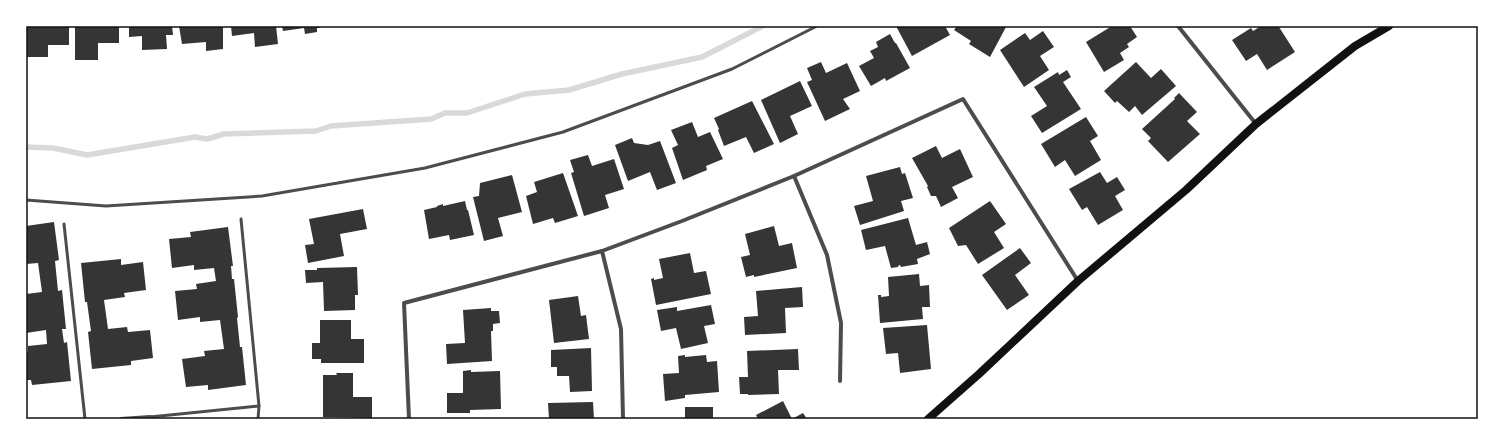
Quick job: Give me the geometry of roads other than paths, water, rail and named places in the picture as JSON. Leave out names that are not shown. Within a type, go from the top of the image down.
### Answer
[{"type":"main road","points":[[928,419],[979,374],[1078,281],[1186,190],[1256,124],[1356,46],[1389,26]]},
{"type":"street","points":[[1178,26],[1256,124]]},
{"type":"street","points":[[409,419],[404,303],[602,251],[794,176],[963,99],[1078,281]]},
{"type":"street","points":[[794,176],[828,256],[841,323],[840,381]]},
{"type":"street","points":[[602,251],[621,329],[623,419]]},
{"type":"street","points":[[121,419],[150,417]]},
{"type":"lane","points":[[26,200],[106,206],[262,196],[425,168],[563,132],[732,69],[817,26]]},
{"type":"lane","points":[[241,219],[259,406],[258,419]]},
{"type":"lane","points":[[64,224],[85,419]]},
{"type":"lane","points":[[150,417],[259,406]]},
{"type":"waterway","points":[[26,147],[53,148],[87,155],[195,137],[207,139],[224,134],[316,131],[331,126],[431,119],[445,113],[467,113],[525,94],[569,90],[622,74],[702,57],[763,26]]}]
